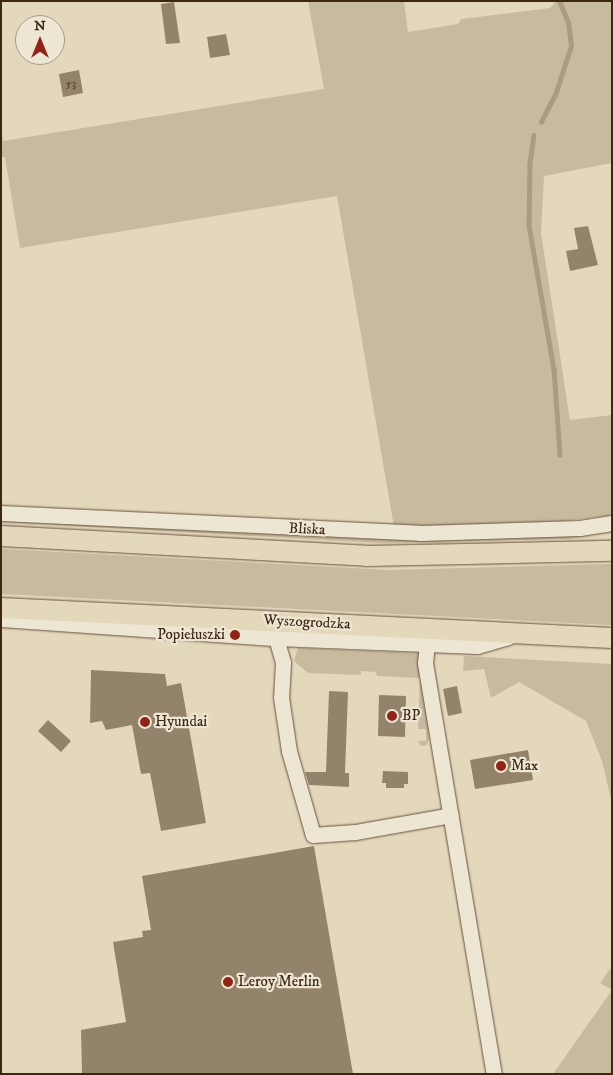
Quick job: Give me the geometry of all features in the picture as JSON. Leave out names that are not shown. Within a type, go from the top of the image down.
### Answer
[{"type":"main road","points":[[1,536],[366,556],[612,551]]},
{"type":"main road","name":"Wyszogrodzka","points":[[1,608],[612,638]]},
{"type":"street","name":"Bliska","points":[[1,513],[420,533],[580,528],[612,523]]},
{"type":"street","points":[[1,619],[276,638],[477,646],[520,634]]},
{"type":"street","points":[[276,638],[283,662],[280,680],[283,718],[299,791],[313,835],[355,832],[451,815]]},
{"type":"street","points":[[428,644],[425,663],[443,754],[451,815],[494,1074]]},
{"type":"shaded area","points":[[308,1],[404,1],[408,32],[458,24],[461,19],[550,8],[556,1],[612,1],[612,163],[544,176],[541,233],[570,420],[612,415],[612,515],[564,521],[394,527],[337,196],[20,248],[5,157],[1,157],[1,130],[3,141],[324,89]]},
{"type":"shaded area","points":[[1,519],[390,539],[612,529],[612,531],[568,539],[380,543],[1,522]]},
{"type":"shaded area","points":[[1,549],[388,570],[612,564],[612,625],[1,594]]},
{"type":"shaded area","points":[[298,648],[420,653],[430,733],[427,745],[421,746],[418,741],[426,741],[426,729],[418,729],[420,678],[377,676],[376,672],[361,671],[361,675],[308,673],[294,661]]},
{"type":"shaded area","points":[[464,656],[612,664],[612,804],[602,761],[586,721],[519,682],[491,698],[484,669],[463,671]]},
{"type":"shaded area","points":[[612,966],[612,990],[600,983]]},
{"type":"shaded area","points":[[612,990],[612,1074],[553,1074]]},
{"type":"building","points":[[174,2],[180,43],[166,44],[161,4]]},
{"type":"building","points":[[226,34],[230,55],[210,58],[207,37]]},
{"type":"building","points":[[79,70],[83,93],[63,97],[59,74]]},
{"type":"building","points":[[588,226],[598,265],[570,271],[566,251],[578,249],[574,228]]},
{"type":"building","name":"Hyundai","points":[[91,670],[165,674],[167,686],[181,683],[206,823],[161,831],[150,773],[141,774],[132,725],[106,730],[102,721],[90,723]]},
{"type":"building","points":[[457,686],[462,713],[448,716],[443,689]]},
{"type":"building","points":[[329,691],[348,692],[345,773],[349,773],[349,787],[309,785],[305,772],[326,772]]},
{"type":"building","name":"BP","points":[[379,695],[406,696],[405,737],[378,736]]},
{"type":"building","points":[[48,720],[71,741],[61,752],[38,731]]},
{"type":"building","name":"Max","points":[[528,750],[533,780],[475,789],[470,760]]},
{"type":"building","points":[[383,771],[408,772],[408,784],[404,784],[404,788],[386,788],[386,783],[382,783]]},
{"type":"building","name":"Leroy Merlin","points":[[314,846],[353,1074],[82,1074],[81,1030],[126,1022],[113,942],[143,937],[142,931],[151,930],[142,876]]},
{"type":"waterway","points":[[541,122],[555,95],[571,46],[568,23],[559,1]]},
{"type":"waterway","points":[[534,135],[530,164],[529,225],[554,369],[560,455]]},
{"type":"place","name":"Popiełuszki","points":[[235,635]]},
{"type":"place","name":"BP","points":[[392,716]]},
{"type":"place","name":"Hyundai","points":[[145,722]]},
{"type":"place","name":"Max","points":[[501,766]]},
{"type":"place","name":"Leroy Merlin","points":[[228,982]]}]
